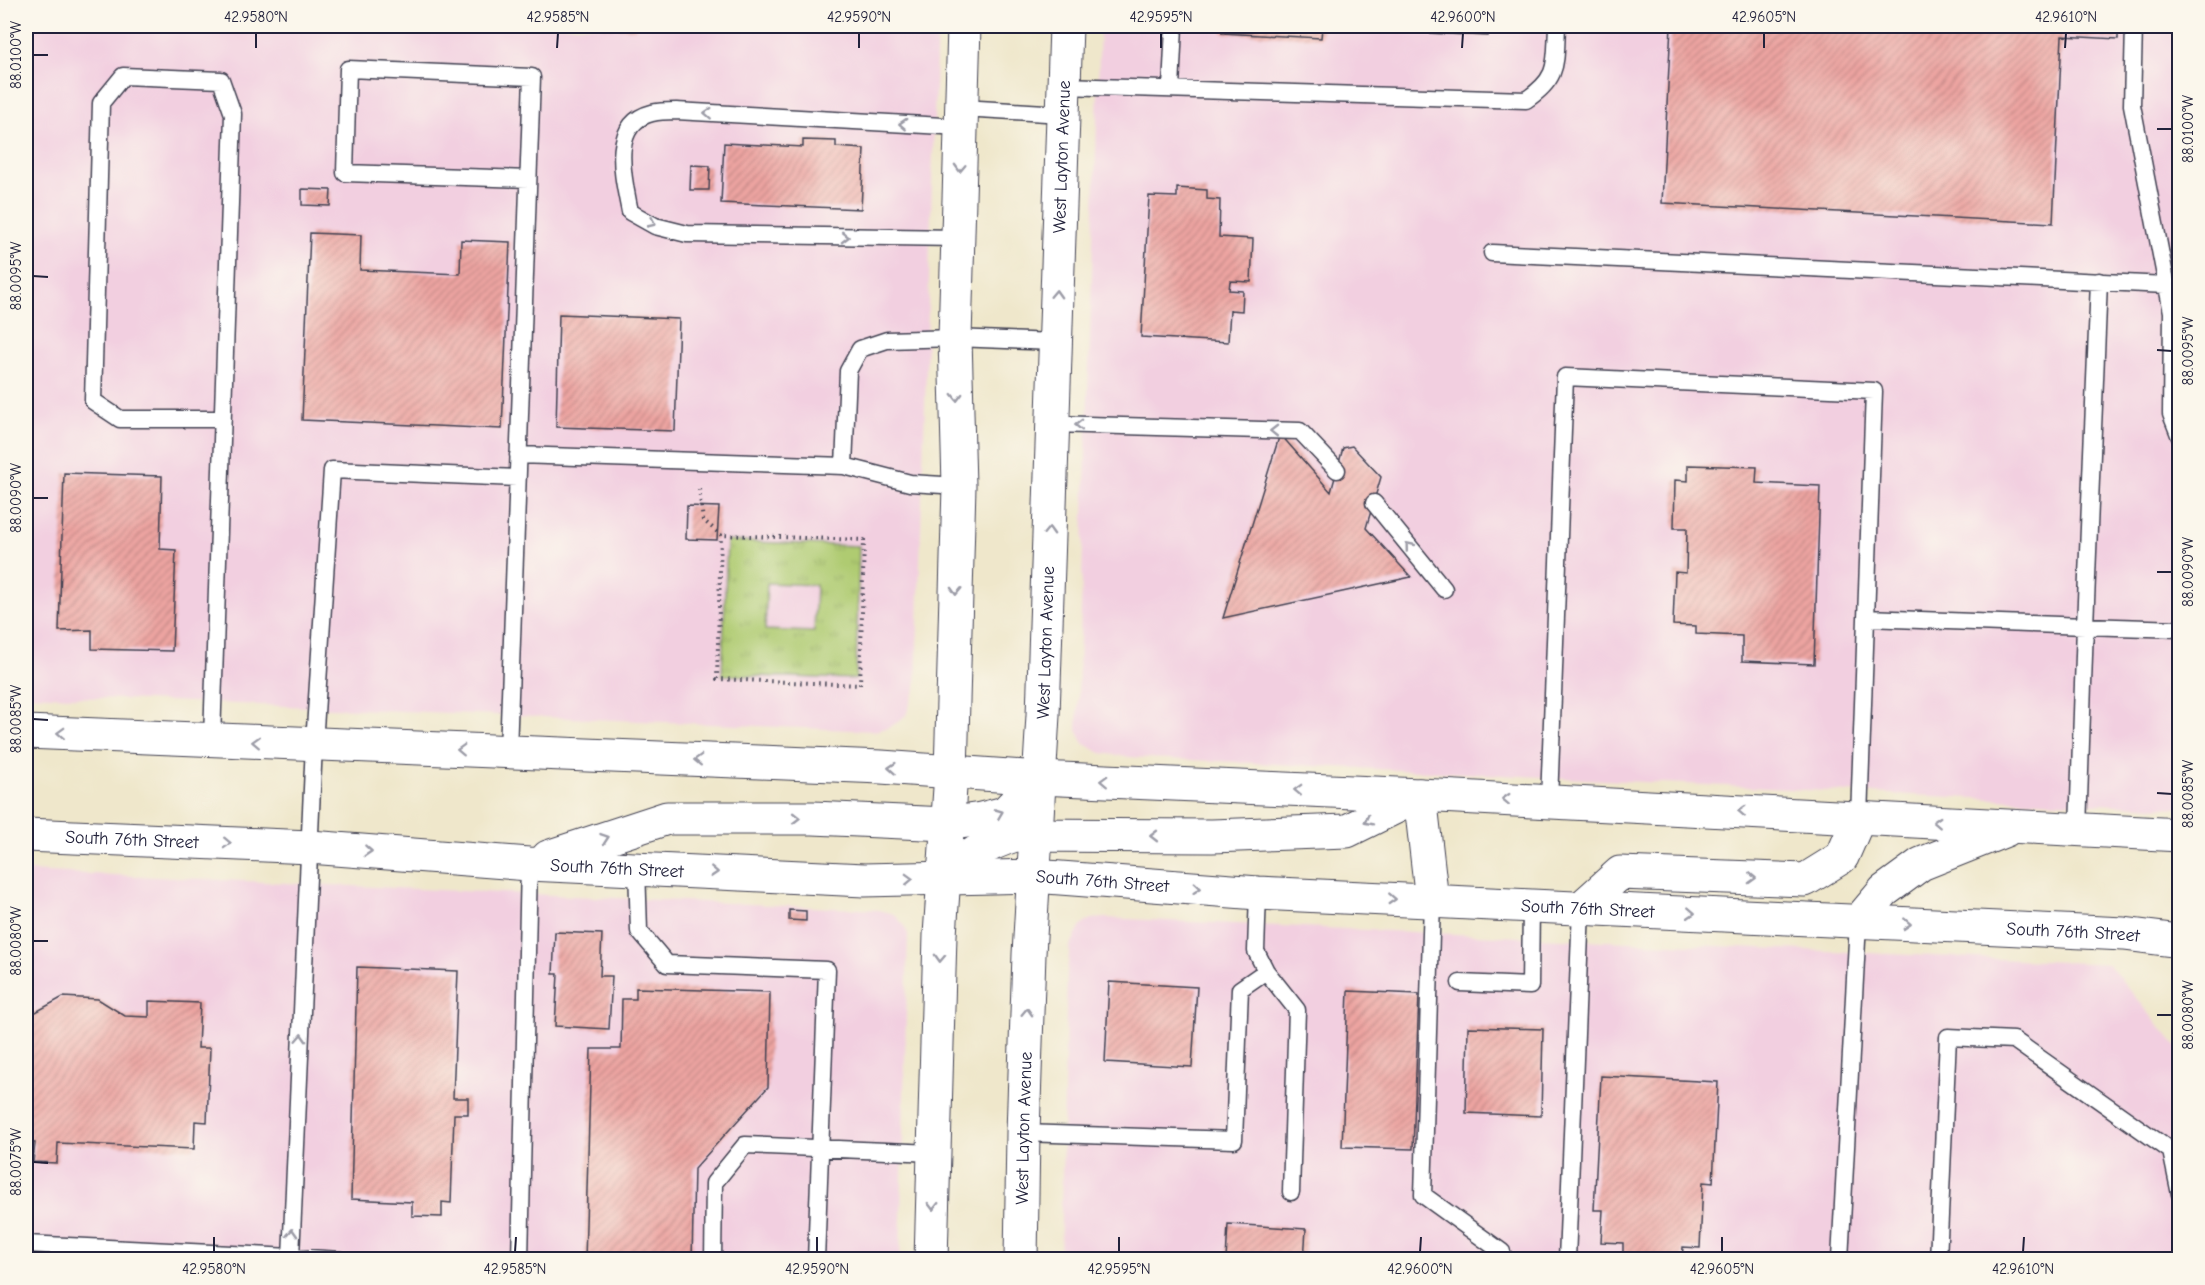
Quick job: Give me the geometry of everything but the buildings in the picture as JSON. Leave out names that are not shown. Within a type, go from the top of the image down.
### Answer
[{"type":"main road","points":[[931,1260],[943,878],[951,772],[959,486],[955,338],[964,26]]},
{"type":"main road","name":"West Layton Avenue","points":[[1021,1260],[1029,954],[1039,778],[1066,26]]},
{"type":"main road","points":[[26,732],[881,767],[1039,778],[1549,801],[2180,836]]},
{"type":"main road","points":[[530,864],[667,818],[813,818],[947,824],[1005,813],[1039,778]]},
{"type":"main road","points":[[943,878],[966,857],[988,844],[1016,836],[1212,836],[1347,831],[1420,795]]},
{"type":"main road","points":[[1420,795],[1432,901]]},
{"type":"main road","points":[[1581,908],[1620,873],[1805,880],[1842,857],[1859,818]]},
{"type":"main road","points":[[1858,922],[1884,891],[1920,864],[2017,826]]},
{"type":"main road","name":"South 76th Street","points":[[26,835],[310,847],[530,864],[637,867],[880,880],[1034,876],[1258,893],[2124,934],[2180,941]]},
{"type":"lane","points":[[1171,88],[1174,26]]},
{"type":"lane","points":[[958,238],[687,234],[655,226],[630,212],[621,150],[630,126],[650,113],[676,111],[962,118],[1063,100],[1171,88],[1526,100],[1541,90],[1555,69],[1557,26]]},
{"type":"lane","points":[[2134,26],[2132,105],[2172,312],[2171,414],[2180,437]]},
{"type":"lane","points":[[508,752],[532,77],[348,69],[345,173],[528,179]]},
{"type":"lane","points":[[212,740],[223,419],[233,114],[221,80],[123,76],[101,103],[93,401],[120,419],[223,419]]},
{"type":"lane","points":[[1492,253],[2166,285]]},
{"type":"lane","points":[[2078,829],[2099,281]]},
{"type":"lane","points":[[844,466],[848,371],[860,349],[887,340],[955,338],[1054,342]]},
{"type":"lane","points":[[1549,801],[1565,377],[1874,391],[1859,818]]},
{"type":"lane","points":[[1053,424],[1300,431],[1337,470]]},
{"type":"lane","points":[[518,455],[844,466],[910,483],[959,486]]},
{"type":"lane","points":[[291,1257],[314,744],[332,470],[517,478]]},
{"type":"lane","points":[[1374,503],[1444,589]]},
{"type":"lane","points":[[1867,618],[2180,629]]},
{"type":"lane","points":[[520,1260],[530,864]]},
{"type":"lane","points":[[637,867],[639,931],[667,964],[827,970],[816,1260]]},
{"type":"lane","points":[[1258,893],[1256,951],[1266,971],[1297,1010],[1291,1192]]},
{"type":"lane","points":[[1432,901],[1423,1195],[1502,1252]]},
{"type":"lane","points":[[1460,983],[1530,986],[1531,906]]},
{"type":"lane","points":[[1567,1260],[1581,908]]},
{"type":"lane","points":[[1840,1260],[1858,922]]},
{"type":"lane","points":[[1023,1133],[1234,1140],[1240,989],[1266,971]]},
{"type":"lane","points":[[1938,1260],[1948,1037],[2014,1040],[2171,1150],[2180,1194]]},
{"type":"lane","points":[[713,1260],[714,1183],[745,1145],[934,1153]]},
{"type":"lane","points":[[26,1244],[341,1260]]},
{"type":"path","points":[[696,461],[703,520],[721,536],[864,540],[860,685],[717,679],[721,536]]},
{"type":"shaded area","points":[[26,26],[937,26],[916,688],[906,715],[887,728],[874,731],[26,695]]},
{"type":"shaded area","points":[[1100,26],[2179,26],[2179,808],[1129,757],[1101,753],[1084,744],[1077,730]]},
{"type":"shaded area","points":[[26,871],[878,910],[894,914],[908,934],[900,1259],[26,1260]]},
{"type":"shaded area","points":[[1091,919],[2108,964],[2179,1049],[2179,1259],[1060,1260],[1067,972],[1070,946],[1081,926]]},
{"type":"green space","points":[[727,541],[859,546],[856,679],[722,675]],"holes":[[[767,583],[816,585],[814,632],[765,630]]]}]
